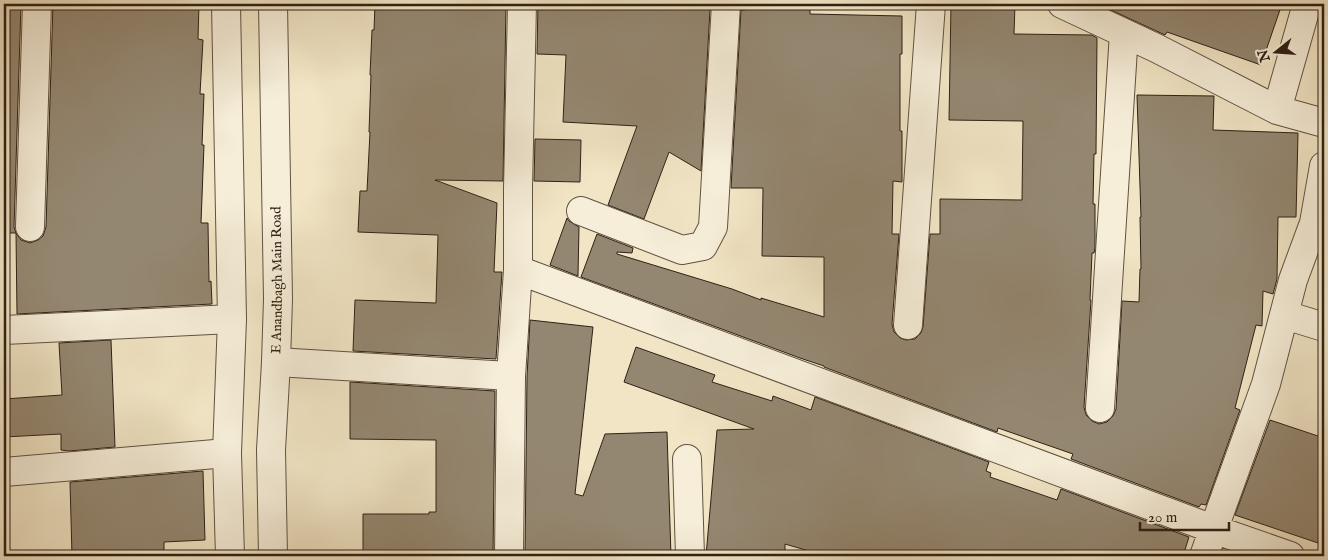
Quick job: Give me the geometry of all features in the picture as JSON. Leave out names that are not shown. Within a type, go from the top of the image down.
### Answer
[{"type":"street","points":[[30,227],[37,4]]},
{"type":"street","points":[[226,4],[232,319],[227,452],[230,556]]},
{"type":"street","name":"E Anandbagh Main Road","points":[[273,4],[278,299],[271,450],[273,556]]},
{"type":"street","points":[[508,556],[511,376],[518,270],[522,4]]},
{"type":"street","points":[[581,211],[682,250],[703,246],[713,228],[726,4]]},
{"type":"street","points":[[908,325],[931,4]]},
{"type":"street","points":[[1062,4],[1277,110],[1324,123]]},
{"type":"street","points":[[1277,110],[1307,4]]},
{"type":"street","points":[[1100,408],[1124,33]]},
{"type":"street","points":[[1204,556],[1266,384],[1293,280],[1314,223],[1324,166]]},
{"type":"street","points":[[518,270],[1290,556]]},
{"type":"street","points":[[1284,315],[1324,327]]},
{"type":"street","points":[[4,330],[232,319]]},
{"type":"street","points":[[276,362],[511,376]]},
{"type":"street","points":[[4,472],[227,452]]},
{"type":"street","points":[[687,459],[690,556]]},
{"type":"building","points":[[4,4],[21,4],[14,227],[16,233],[4,233]]},
{"type":"building","points":[[53,4],[199,4],[198,39],[203,40],[200,94],[204,94],[201,223],[208,223],[209,282],[211,281],[212,304],[17,314],[16,233],[21,240],[30,243],[43,236],[46,227]]},
{"type":"building","points":[[375,4],[506,4],[503,181],[435,180],[497,203],[494,272],[502,272],[496,359],[353,351],[355,300],[436,303],[438,235],[358,232],[360,191],[367,191],[370,75]]},
{"type":"building","points":[[538,4],[710,9],[701,171],[669,152],[644,219],[608,205],[637,126],[563,122],[566,55],[537,54]]},
{"type":"building","points":[[745,4],[810,4],[810,14],[902,16],[900,131],[902,131],[902,182],[893,181],[892,234],[899,234],[892,324],[894,332],[900,338],[906,340],[915,339],[921,333],[923,327],[930,234],[940,234],[940,199],[1022,200],[1023,121],[949,120],[951,4],[1015,4],[1014,34],[1092,35],[1097,38],[1096,154],[1094,154],[1093,204],[1095,204],[1095,248],[1094,253],[1092,253],[1084,407],[1086,415],[1092,421],[1099,424],[1107,422],[1113,416],[1116,409],[1122,301],[1139,302],[1141,217],[1137,95],[1214,96],[1213,130],[1298,133],[1296,217],[1278,217],[1277,279],[1273,294],[1263,291],[1262,326],[1256,325],[1235,408],[1240,410],[1206,505],[1201,504],[1199,507],[1071,459],[1073,454],[998,428],[997,432],[581,277],[597,234],[633,248],[632,253],[617,252],[617,254],[732,289],[761,300],[761,298],[824,317],[824,257],[762,256],[763,188],[731,188],[741,10],[745,10]]},
{"type":"building","points":[[1098,4],[1282,4],[1261,65],[1167,32],[1165,35]]},
{"type":"building","points":[[535,139],[581,140],[580,182],[534,181]]},
{"type":"building","points":[[567,218],[579,227],[578,276],[550,265]]},
{"type":"building","points":[[530,320],[593,327],[575,494],[583,496],[605,434],[667,432],[671,556],[525,556],[527,377]]},
{"type":"building","points":[[111,340],[115,447],[69,451],[61,450],[61,434],[4,437],[4,399],[62,395],[59,343]]},
{"type":"building","points":[[636,347],[715,375],[712,382],[772,401],[773,396],[811,410],[815,397],[989,462],[986,471],[991,473],[990,477],[1057,500],[1061,489],[1189,537],[1183,556],[826,556],[785,544],[785,556],[706,556],[717,430],[754,429],[624,382]]},
{"type":"building","points":[[350,382],[495,391],[493,556],[363,556],[363,514],[429,514],[429,512],[436,512],[436,440],[350,439]]},
{"type":"building","points":[[1270,420],[1324,438],[1324,545],[1235,515]]},
{"type":"building","points":[[203,471],[205,540],[164,542],[164,556],[72,556],[70,482]]}]
